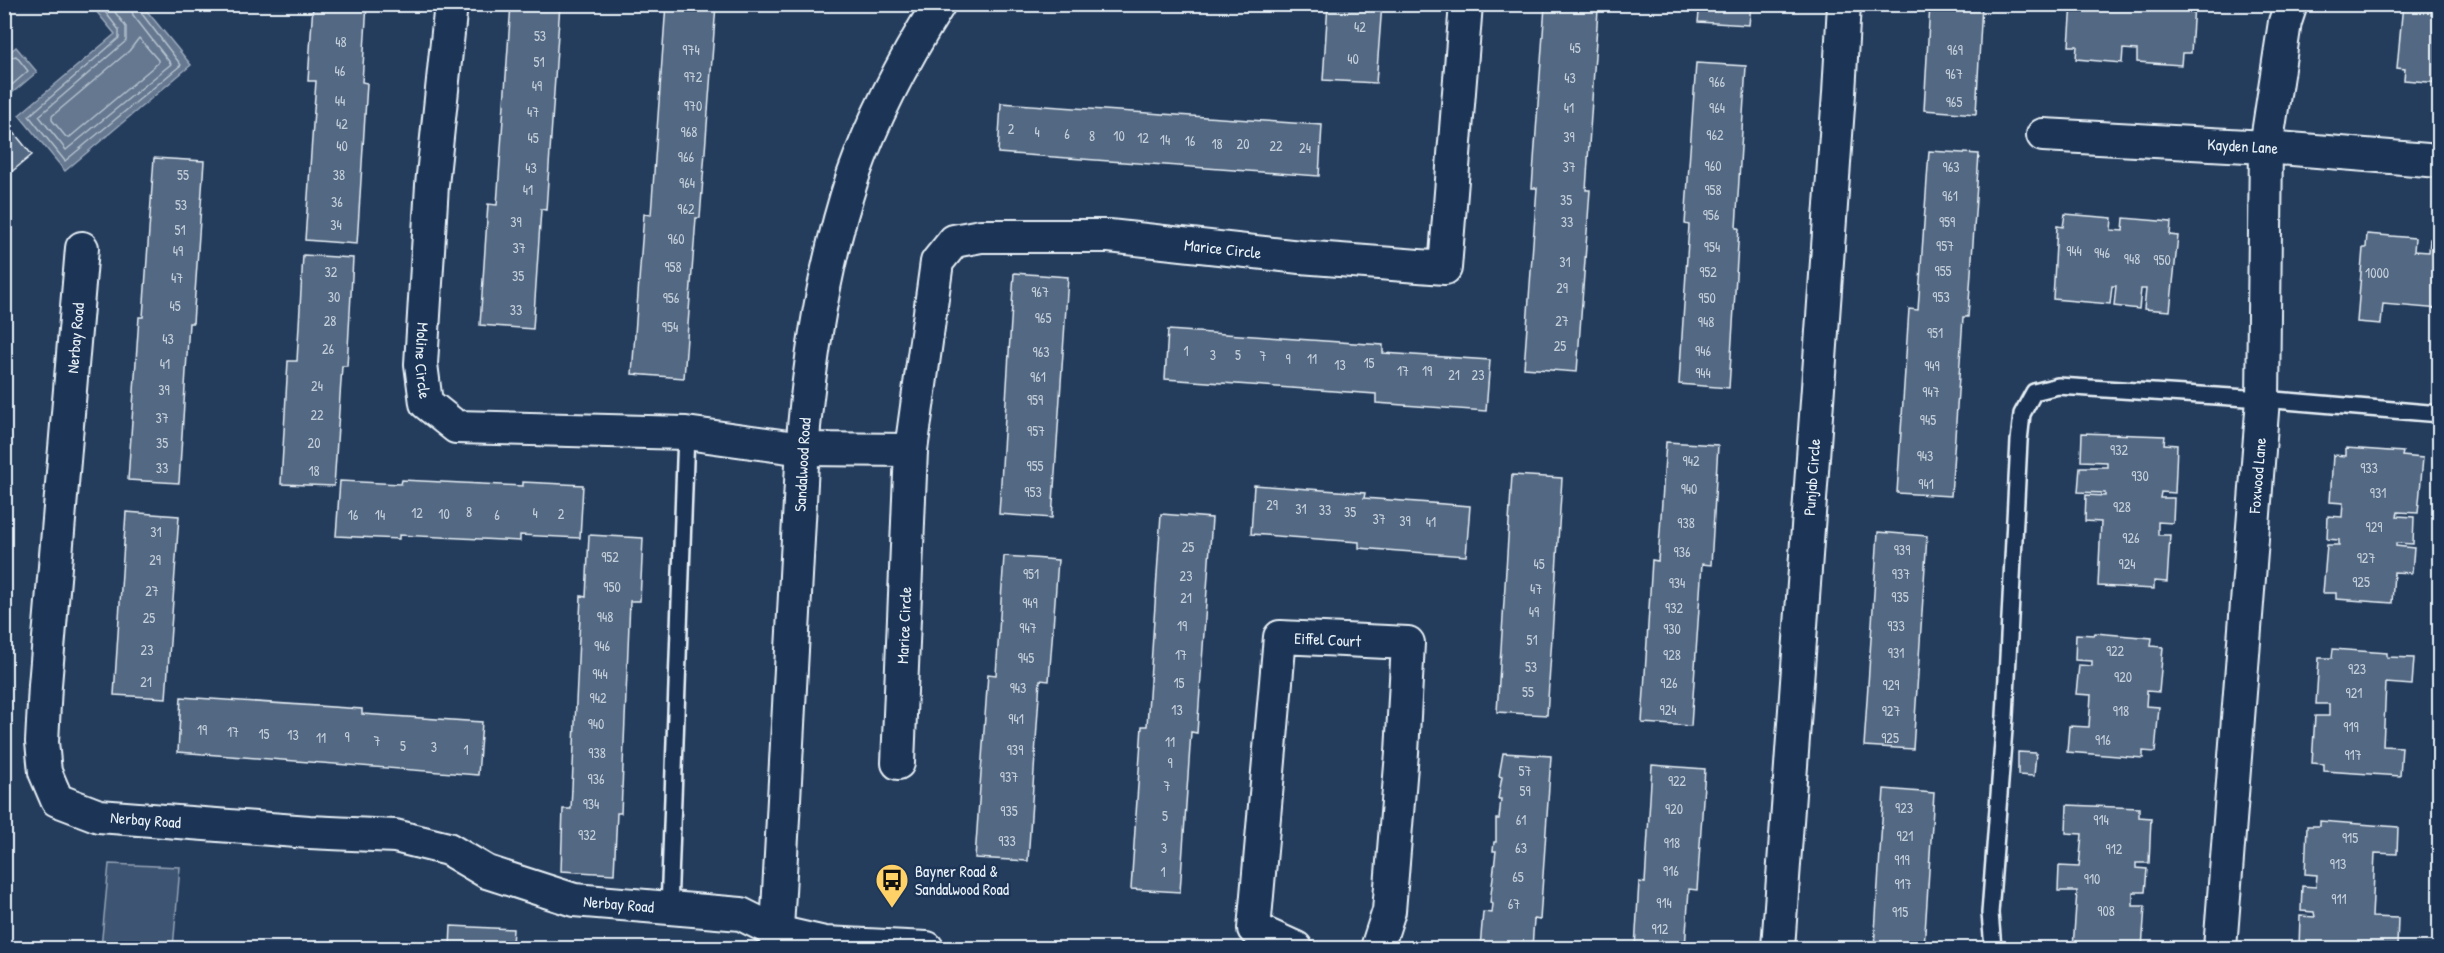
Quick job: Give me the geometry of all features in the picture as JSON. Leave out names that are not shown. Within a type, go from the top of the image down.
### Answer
[{"type":"street","name":"Moline Circle","points":[[451,4],[432,185],[421,364],[426,403],[456,427],[686,433],[803,449]]},
{"type":"street","name":"Sandalwood Road","points":[[776,940],[803,449],[811,352],[833,245],[854,174],[889,92],[939,4]]},
{"type":"street","name":"Marice Circle","points":[[898,763],[911,450],[937,261],[954,241],[981,236],[1109,236],[1300,257],[1444,268],[1466,4]]},
{"type":"street","name":"Punjab Circle","points":[[1778,948],[1839,105],[1844,4]]},
{"type":"street","name":"Foxwood Lane","points":[[2220,948],[2263,399],[2265,147],[2285,22],[2291,4]]},
{"type":"street","name":"Kayden Lane","points":[[2043,135],[2265,147],[2439,161]]},
{"type":"street","name":"Nerbay Road","points":[[82,248],[44,697],[42,742],[45,772],[57,800],[99,816],[309,832],[395,836],[448,849],[487,872],[574,900],[669,910],[741,914],[776,940],[927,948]]},
{"type":"street","points":[[803,449],[911,450]]},
{"type":"street","name":"Eiffel Court","points":[[1296,948],[1254,929],[1280,637],[1408,643],[1389,911],[1377,948]]},
{"type":"lane","points":[[1993,948],[1990,913],[2005,716],[2022,414],[2034,392],[2058,386],[2263,399],[2439,414]]},
{"type":"lane","points":[[669,910],[686,433]]},
{"type":"shaded area","points":[[109,864],[180,867],[173,948],[101,948]]},
{"type":"water","points":[[91,5],[142,5],[191,65],[65,171],[19,115],[115,34]]},
{"type":"water","points":[[16,47],[37,72],[5,99],[5,56]]},
{"type":"building","points":[[313,4],[367,4],[362,82],[367,83],[357,244],[305,240],[316,81],[308,81]]},
{"type":"building","points":[[511,4],[560,4],[546,210],[541,209],[533,329],[480,325],[488,204],[497,205]]},
{"type":"building","points":[[666,4],[716,5],[700,218],[696,218],[684,378],[632,374],[644,214],[651,215]]},
{"type":"building","points":[[1328,4],[1382,4],[1376,83],[1323,80]]},
{"type":"building","points":[[1700,4],[1751,4],[1749,25],[1698,22]]},
{"type":"building","points":[[1930,4],[1982,4],[1976,114],[1924,110]]},
{"type":"building","points":[[2072,4],[2194,4],[2191,53],[2182,53],[2181,65],[2137,62],[2137,50],[2123,49],[2122,63],[2076,59],[2077,46],[2069,46]]},
{"type":"building","points":[[2403,4],[2432,4],[2431,15],[2434,15],[2435,4],[2440,4],[2440,83],[2404,80],[2405,69],[2397,68]]},
{"type":"building","points":[[1545,6],[1598,10],[1586,190],[1590,190],[1577,372],[1524,368],[1537,188],[1532,188]]},
{"type":"building","points":[[1696,63],[1746,66],[1729,388],[1679,384],[1689,225],[1685,224]]},
{"type":"building","points":[[1001,103],[1322,125],[1319,176],[998,153]]},
{"type":"building","points":[[4,114],[10,121],[7,124],[32,155],[4,178]]},
{"type":"building","points":[[1929,151],[1979,154],[1968,317],[1963,317],[1951,496],[1897,493],[1909,309],[1918,310]]},
{"type":"building","points":[[154,158],[204,161],[193,323],[189,323],[179,483],[128,480],[139,317],[143,317]]},
{"type":"building","points":[[2065,214],[2112,218],[2111,230],[2123,231],[2124,218],[2171,222],[2170,235],[2178,236],[2170,311],[2144,309],[2146,289],[2141,289],[2139,309],[2114,306],[2116,286],[2112,286],[2110,304],[2053,299],[2057,226],[2063,227]]},
{"type":"building","points":[[2367,234],[2415,238],[2414,251],[2429,252],[2430,239],[2440,240],[2440,309],[2383,304],[2381,324],[2357,322],[2363,248],[2366,248]]},
{"type":"building","points":[[303,255],[353,258],[347,366],[342,366],[334,486],[281,484],[288,361],[297,361]]},
{"type":"building","points":[[1014,273],[1068,277],[1052,518],[999,514]]},
{"type":"building","points":[[1168,330],[1383,345],[1383,353],[1490,360],[1486,411],[1376,403],[1376,394],[1165,379]]},
{"type":"building","points":[[2082,433],[2165,436],[2164,444],[2177,445],[2175,493],[2161,492],[2160,498],[2174,498],[2173,523],[2158,522],[2158,535],[2170,535],[2167,582],[2154,581],[2154,589],[2098,586],[2101,522],[2085,521],[2086,495],[2105,496],[2105,493],[2078,492],[2080,467],[2107,467],[2107,462],[2081,461]]},
{"type":"building","points":[[1666,442],[1718,445],[1711,565],[1702,564],[1691,726],[1642,723],[1652,560],[1658,561]]},
{"type":"building","points":[[2346,448],[2403,452],[2402,456],[2423,458],[2418,513],[2398,512],[2397,516],[2414,517],[2413,544],[2396,543],[2396,546],[2414,548],[2412,573],[2394,572],[2392,603],[2336,599],[2336,593],[2323,593],[2327,545],[2339,545],[2339,540],[2327,539],[2328,516],[2342,517],[2343,503],[2330,502],[2333,455],[2346,456]]},
{"type":"building","points":[[1512,475],[1562,478],[1547,715],[1497,712]]},
{"type":"building","points":[[402,480],[523,486],[523,482],[583,485],[580,538],[520,535],[520,541],[399,535],[399,539],[336,536],[340,481],[401,484]]},
{"type":"building","points":[[1254,485],[1365,493],[1364,498],[1470,506],[1466,556],[1359,548],[1359,542],[1251,534]]},
{"type":"building","points":[[126,512],[179,516],[166,698],[114,695]]},
{"type":"building","points":[[1161,514],[1212,518],[1197,733],[1191,732],[1180,892],[1131,889],[1142,726],[1147,726]]},
{"type":"building","points":[[1878,532],[1927,536],[1913,749],[1864,746]]},
{"type":"building","points":[[589,535],[643,538],[640,601],[630,601],[621,813],[617,813],[614,874],[561,871],[563,809],[571,809],[581,596],[586,597]]},
{"type":"building","points":[[1004,556],[1058,560],[1049,681],[1040,680],[1028,861],[975,858],[988,674],[996,675]]},
{"type":"building","points":[[2095,633],[2152,638],[2151,646],[2163,647],[2159,692],[2147,691],[2146,706],[2159,707],[2155,752],[2143,751],[2143,758],[2067,752],[2069,726],[2089,727],[2091,695],[2076,694],[2079,665],[2092,666],[2092,661],[2075,660],[2076,634],[2094,635]]},
{"type":"building","points":[[2435,634],[2440,634],[2440,647],[2435,647]]},
{"type":"building","points":[[2333,649],[2387,653],[2387,657],[2414,658],[2412,685],[2386,683],[2383,746],[2402,747],[2400,776],[2324,771],[2324,764],[2312,763],[2315,716],[2329,716],[2329,704],[2316,704],[2319,658],[2332,658]]},
{"type":"building","points":[[181,697],[362,709],[362,714],[482,722],[478,775],[178,752]]},
{"type":"building","points":[[2018,752],[2036,753],[2034,776],[2018,775]]},
{"type":"building","points":[[1503,753],[1551,756],[1540,920],[1534,919],[1532,948],[1480,948],[1483,912],[1492,913],[1493,904],[1490,903],[1496,851],[1493,851],[1494,842],[1496,842],[1496,819],[1499,819],[1501,799],[1498,799],[1502,777],[1499,776]]},
{"type":"building","points":[[1652,765],[1705,769],[1697,890],[1689,889],[1685,948],[1635,948],[1639,882],[1645,883]]},
{"type":"building","points":[[1884,789],[1934,793],[1924,948],[1874,948]]},
{"type":"building","points":[[2067,805],[2139,808],[2139,817],[2151,818],[2149,863],[2136,863],[2136,868],[2147,869],[2145,892],[2133,892],[2133,906],[2145,906],[2142,948],[2073,948],[2077,891],[2058,891],[2059,866],[2079,867],[2082,834],[2066,833]]},
{"type":"building","points":[[2320,821],[2398,827],[2397,854],[2375,853],[2372,917],[2398,918],[2397,946],[2299,948],[2300,916],[2315,917],[2314,912],[2301,911],[2302,886],[2316,887],[2317,875],[2305,874],[2307,826],[2320,826]]},
{"type":"building","points":[[451,926],[513,929],[512,945],[586,948],[450,948]]},
{"type":"place","name":"Bayner Road & Sandalwood Road","points":[[892,909]]}]
